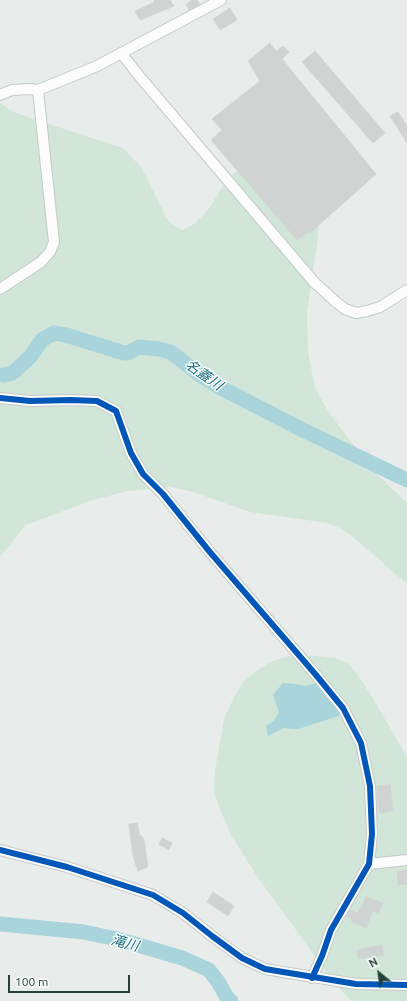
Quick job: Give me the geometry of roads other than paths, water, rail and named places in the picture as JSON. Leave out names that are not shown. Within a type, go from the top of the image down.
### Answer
[{"type":"street","points":[[0,95],[12,90],[38,90],[97,66],[221,0]]},
{"type":"street","points":[[121,53],[314,282],[336,302],[345,309],[356,312],[367,311],[380,307],[407,290]]},
{"type":"street","points":[[0,289],[41,262],[50,252],[54,242],[38,90]]},
{"type":"street","points":[[0,398],[97,401],[116,411],[130,453],[143,474],[163,494],[209,551],[343,708],[361,743],[370,786],[372,834],[369,864],[331,930],[322,956],[312,978]]},
{"type":"street","points":[[0,850],[67,867],[153,895],[184,913],[242,958],[265,969],[312,978],[356,984],[407,985]]},
{"type":"street","points":[[369,864],[407,860]]},
{"type":"water","points":[[283,683],[306,686],[316,683],[321,686],[340,709],[339,716],[298,729],[283,728],[268,736],[266,726],[274,721],[279,712],[273,695]]},
{"type":"waterway","name":"名蓋川","points":[[4,375],[12,373],[16,370],[30,357],[42,340],[54,333],[66,335],[124,353],[128,353],[139,347],[159,349],[170,352],[197,373],[223,389],[303,430],[407,480]]},
{"type":"waterway","name":"滝川","points":[[0,924],[84,932],[121,940],[182,958],[209,970],[231,1001]]}]
